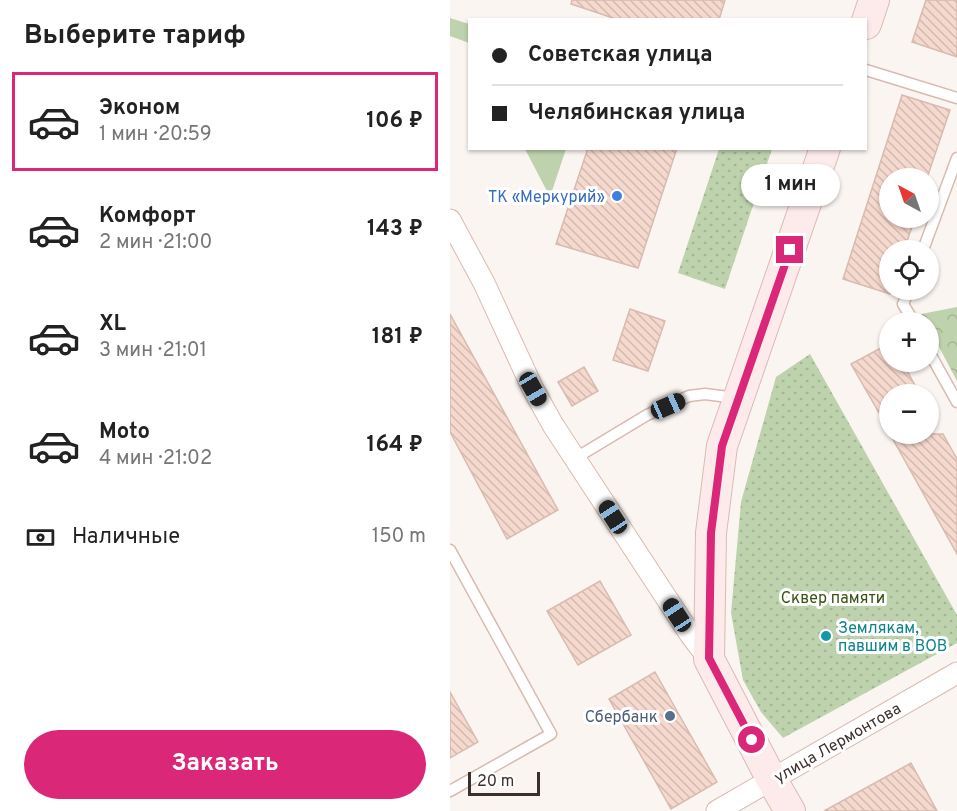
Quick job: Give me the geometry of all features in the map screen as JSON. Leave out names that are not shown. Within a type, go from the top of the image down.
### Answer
[{"type":"street","points":[[867,21],[874,0]]},
{"type":"street","points":[[709,658],[711,533],[722,446],[824,150]]},
{"type":"street","points":[[450,220],[458,256],[484,283],[533,389],[574,459],[690,634],[709,658],[790,811]]},
{"type":"street","name":"улица Лермонтова","points":[[717,811],[957,673]]},
{"type":"lane","points":[[867,70],[957,98]]},
{"type":"lane","points":[[927,240],[957,158]]},
{"type":"lane","points":[[939,370],[957,402]]},
{"type":"lane","points":[[574,459],[647,415],[689,396],[705,394],[739,398]]},
{"type":"lane","points":[[450,550],[551,734],[450,791]]},
{"type":"green space","points":[[450,18],[468,24],[468,43],[450,36]]},
{"type":"green space","points":[[526,150],[566,150],[550,197]]},
{"type":"green space","points":[[719,150],[772,150],[725,289],[678,273]]},
{"type":"green space","points":[[957,307],[957,381],[939,347],[939,312],[931,312]]},
{"type":"green space","name":"Сквер памяти","points":[[810,354],[957,615],[957,643],[783,738],[761,712],[743,680],[731,613],[741,502],[776,377]]},
{"type":"building","points":[[572,0],[725,0],[720,18],[613,18],[571,4]]},
{"type":"building","points":[[926,0],[957,0],[957,57],[912,42]]},
{"type":"building","points":[[902,95],[950,110],[930,168],[879,168],[879,228],[912,228],[907,240],[879,240],[879,290],[843,279]]},
{"type":"building","name":"ТК «Меркурий»","points":[[587,150],[676,150],[638,268],[556,244]]},
{"type":"building","points":[[630,309],[665,321],[648,371],[613,360]]},
{"type":"building","points":[[450,314],[558,510],[507,539],[450,432]]},
{"type":"building","points":[[879,349],[879,372],[908,372],[914,384],[879,384],[879,413],[851,364]]},
{"type":"building","points":[[584,367],[598,391],[572,406],[558,382]]},
{"type":"building","points":[[939,434],[943,434],[957,459],[957,554],[896,444],[939,444]]},
{"type":"building","points":[[600,581],[631,635],[578,665],[547,611]]},
{"type":"building","points":[[655,672],[717,782],[671,809],[609,699]]},
{"type":"building","points":[[450,692],[478,742],[450,758]]},
{"type":"building","points":[[911,763],[937,811],[824,811]]},
{"type":"place","name":"ТК «Меркурий»","points":[[617,196]]},
{"type":"place","name":"Землякам, павшим в ВОВ","points":[[826,636]]},
{"type":"place","name":"Сбербанк","points":[[670,716]]},
{"type":"route","points":[[752,740],[709,658],[711,533],[722,446],[790,250]]}]
